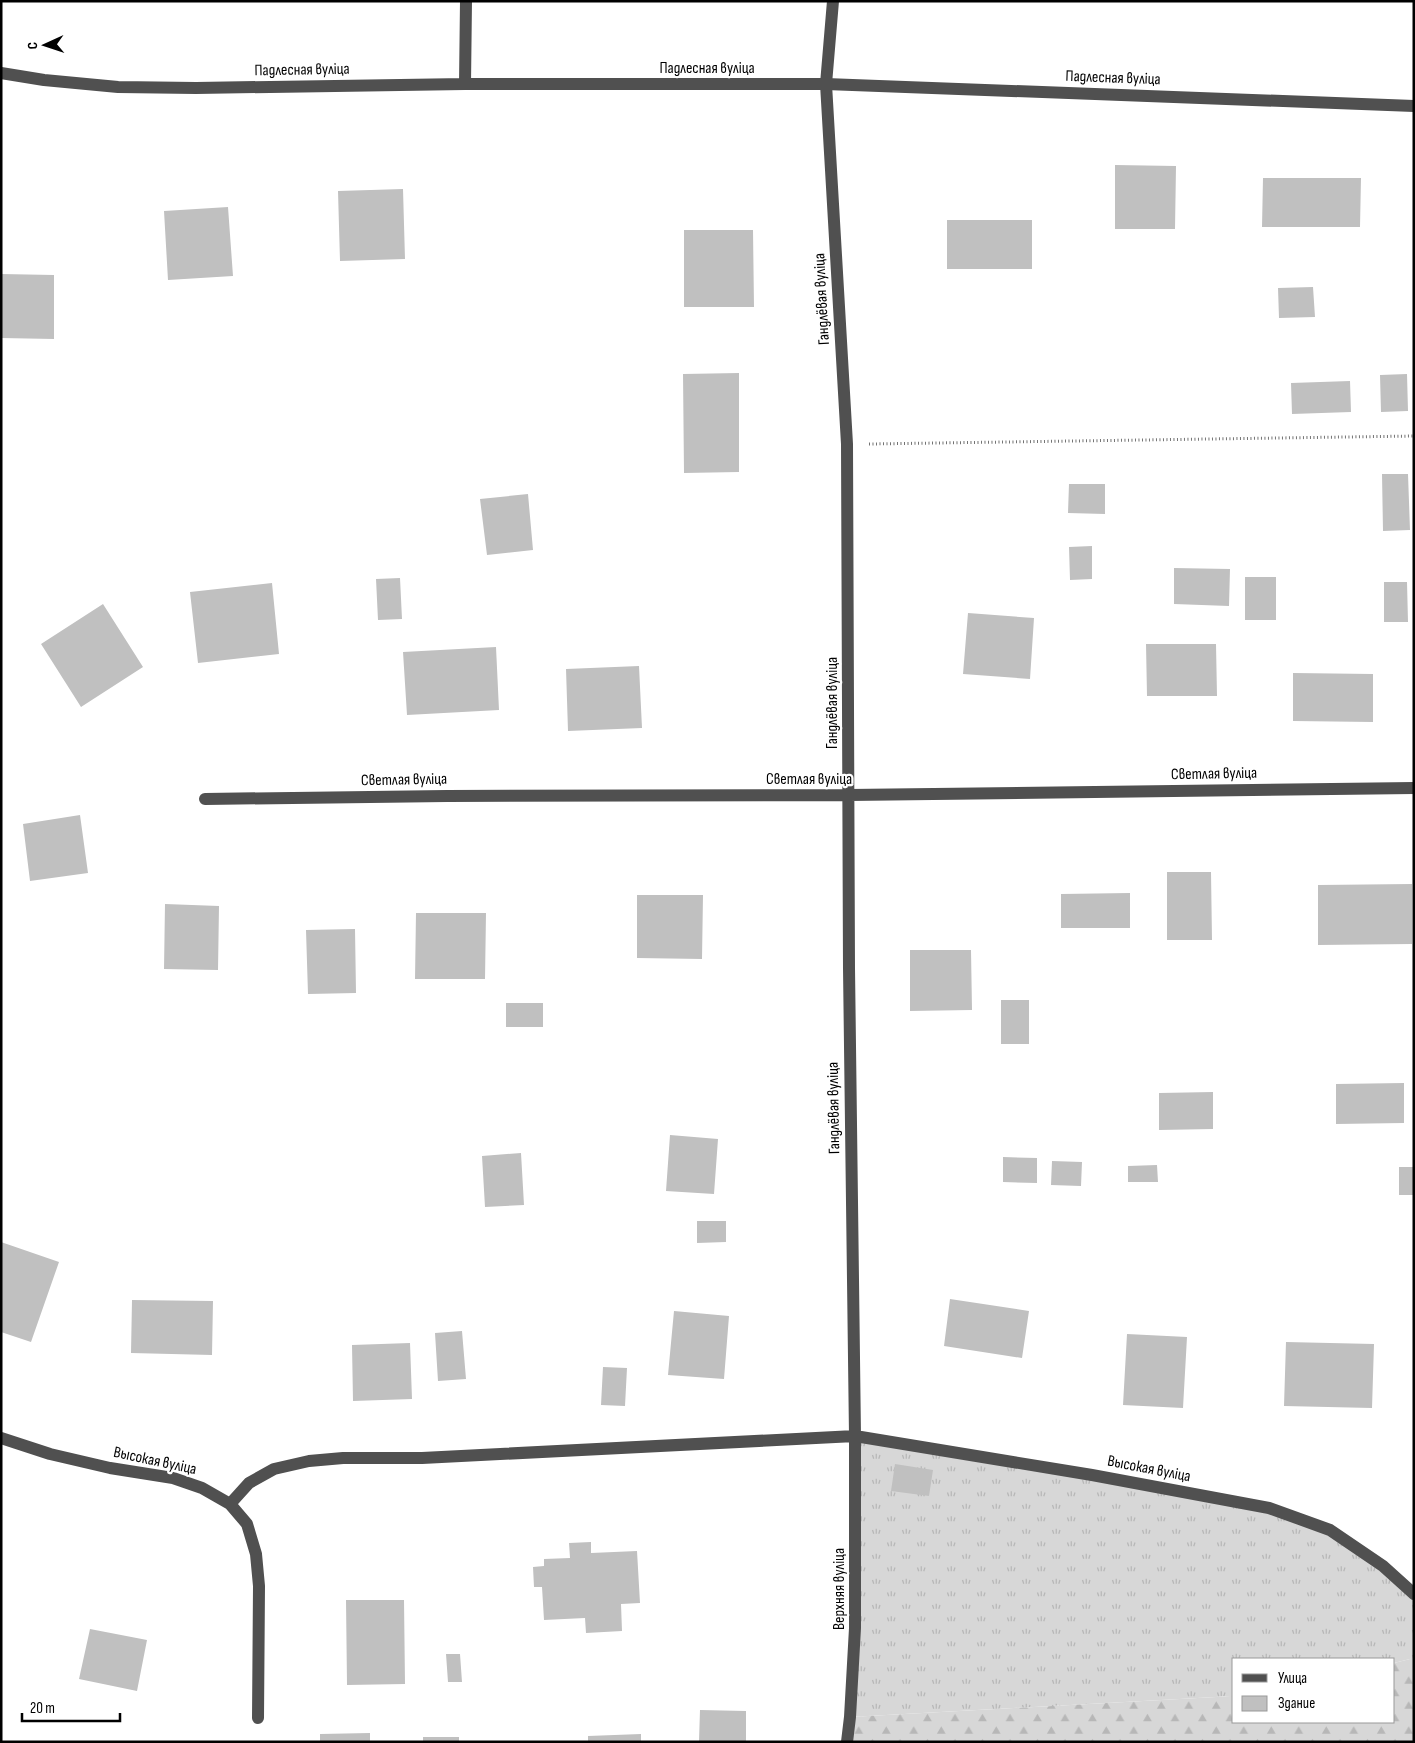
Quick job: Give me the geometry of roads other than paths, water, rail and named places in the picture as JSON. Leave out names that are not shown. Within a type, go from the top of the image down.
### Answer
[{"type":"street","points":[[465,84],[466,1]]},
{"type":"street","name":"Гандлёвая вуліца","points":[[833,1],[826,84],[847,444],[849,968],[855,1436]]},
{"type":"street","name":"Падлесная вуліца","points":[[1,74],[118,87],[196,88],[465,84],[826,84],[1414,106]]},
{"type":"street","name":"Светлая вуліца","points":[[205,799],[849,795],[1414,788]]},
{"type":"street","name":"Высокая вуліца","points":[[230,1504],[249,1483],[274,1469],[309,1461],[343,1458],[422,1458],[855,1436],[1092,1475],[1269,1508],[1330,1530],[1383,1566],[1414,1594]]},
{"type":"street","name":"Верхняя вуліца","points":[[847,1742],[856,1628],[855,1436]]},
{"type":"street","name":"Высокая вуліца","points":[[1,1438],[50,1454],[93,1464],[173,1478],[202,1488],[230,1504],[247,1524],[256,1554],[259,1586],[258,1718]]}]
